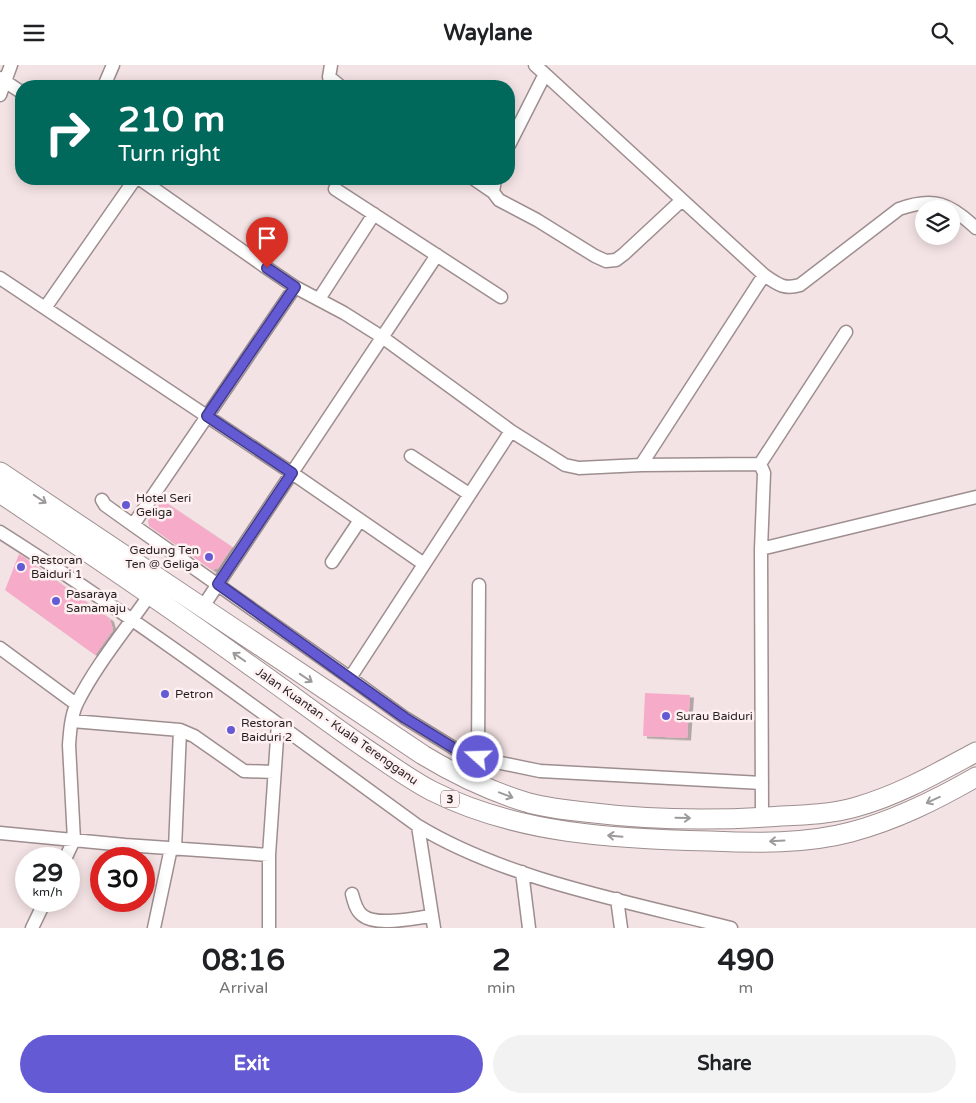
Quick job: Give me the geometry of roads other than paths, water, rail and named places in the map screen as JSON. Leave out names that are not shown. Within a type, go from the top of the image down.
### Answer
[{"type":"highway","name":"Jalan Kuantan - Kuala Terengganu","points":[[0,472],[422,755],[467,779],[512,798],[547,807],[605,815],[715,819],[762,818],[834,812],[875,802],[901,791],[976,752]]},
{"type":"highway","name":"Jalan Kuantan - Kuala Terengganu","points":[[0,493],[149,595],[406,776],[452,800],[483,812],[526,824],[571,832],[663,840],[742,842],[820,837],[850,832],[904,814],[941,797],[976,777]]},
{"type":"street","points":[[0,95],[2,79],[11,65]]},
{"type":"street","points":[[106,80],[112,65]]},
{"type":"street","points":[[331,65],[330,77],[333,80]]},
{"type":"street","points":[[535,65],[692,210],[710,224],[764,275],[779,286],[785,288],[800,285],[899,209],[912,204],[939,203],[952,208],[976,228]]},
{"type":"street","points":[[515,133],[545,75]]},
{"type":"street","points":[[2,79],[15,88]]},
{"type":"street","points":[[45,308],[131,185]]},
{"type":"street","points":[[149,185],[295,287],[319,299],[382,337],[512,431],[565,465],[578,468],[641,465],[760,464]]},
{"type":"street","points":[[483,185],[499,199],[606,261],[616,260],[624,254],[682,200]]},
{"type":"street","points":[[493,192],[494,185]]},
{"type":"street","points":[[335,189],[501,297]]},
{"type":"street","points":[[319,299],[374,214]]},
{"type":"street","points":[[202,608],[437,255]]},
{"type":"street","points":[[641,465],[764,275]]},
{"type":"street","points":[[0,278],[292,473],[424,564]]},
{"type":"street","points":[[133,525],[295,287]]},
{"type":"street","points":[[760,464],[846,333]]},
{"type":"street","points":[[350,677],[512,431]]},
{"type":"street","points":[[411,457],[469,494]]},
{"type":"street","points":[[760,464],[764,473],[761,549],[762,818]]},
{"type":"street","points":[[761,549],[976,497]]},
{"type":"street","points":[[102,500],[105,505],[350,677],[405,718],[457,750],[496,762],[546,772],[762,783]]},
{"type":"street","points":[[332,562],[360,520]]},
{"type":"street","points":[[0,532],[40,557],[132,621],[436,837],[474,855],[522,872],[571,887],[731,928]]},
{"type":"street","points":[[71,847],[74,840],[69,745],[76,704],[100,664],[160,580]]},
{"type":"street","points":[[478,757],[479,585]]},
{"type":"street","points":[[0,648],[76,704]]},
{"type":"street","points":[[72,721],[180,730],[194,736],[244,771],[274,772]]},
{"type":"street","points":[[269,928],[269,855],[278,724]]},
{"type":"street","points":[[154,928],[173,849],[180,730]]},
{"type":"street","points":[[352,894],[358,910],[368,919],[433,922],[418,826]]},
{"type":"street","points":[[0,833],[173,849],[269,855]]},
{"type":"street","points":[[522,872],[529,928]]},
{"type":"street","points":[[617,899],[621,928]]},
{"type":"street","points":[[32,928],[40,912]]},
{"type":"place","name":"Hotel Seri Geliga","points":[[126,505]]},
{"type":"place","name":"Gedung Ten Ten @ Geliga","points":[[209,557]]},
{"type":"place","name":"Restoran Baiduri 1","points":[[21,567]]},
{"type":"place","name":"Pasaraya Samamaju","points":[[56,601]]},
{"type":"place","name":"Petron","points":[[165,694]]},
{"type":"place","name":"Surau Baiduri","points":[[666,716]]},
{"type":"place","name":"Restoran Baiduri 2","points":[[231,730]]}]
